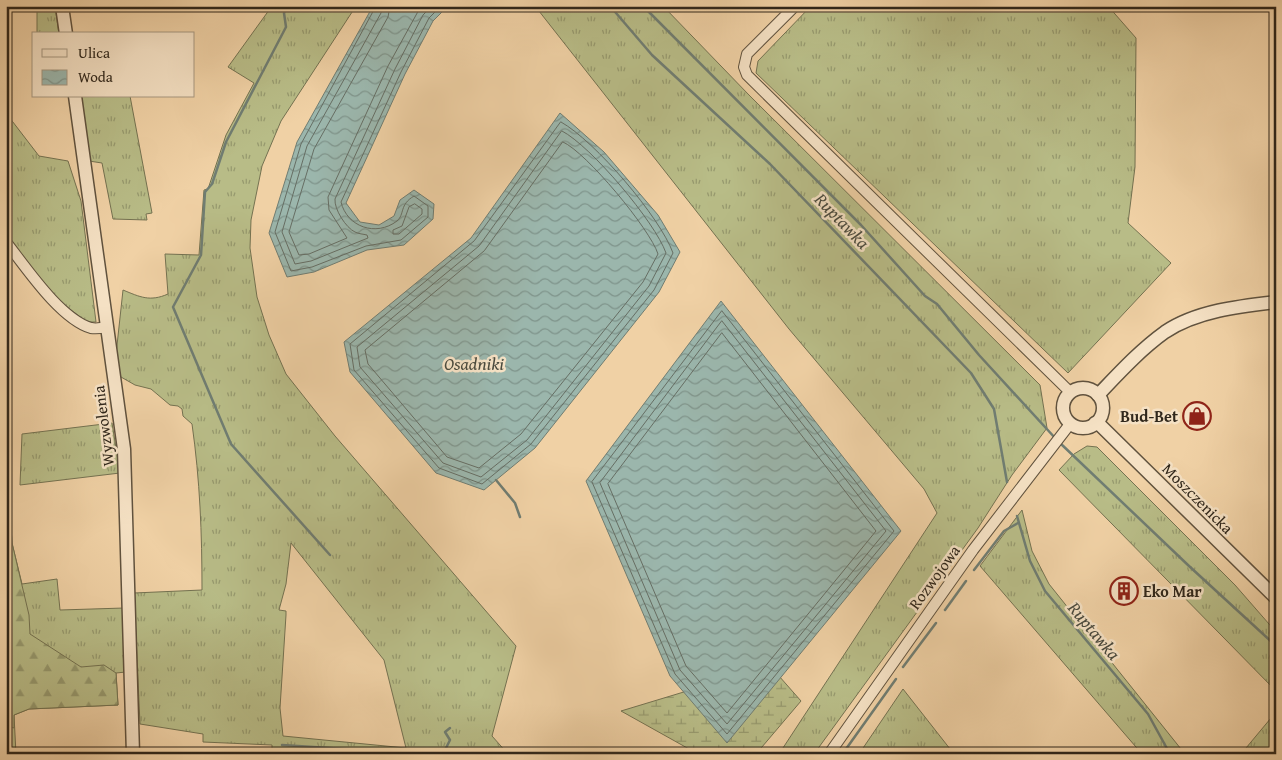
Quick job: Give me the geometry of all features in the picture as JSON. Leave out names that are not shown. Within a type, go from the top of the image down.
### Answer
[{"type":"street","points":[[62,6],[66,32]]},
{"type":"street","points":[[795,6],[747,54],[744,67],[747,76],[1070,392]]},
{"type":"street","name":"Wyzwolenia","points":[[75,98],[124,449],[133,754]]},
{"type":"street","points":[[6,242],[44,292],[57,304],[89,327],[107,327]]},
{"type":"street","points":[[1098,395],[1136,356],[1167,331],[1222,310],[1276,302]]},
{"type":"street","points":[[1088,388],[1098,395],[1103,406],[1102,413],[1095,423],[1083,428],[1067,429],[1062,408],[1063,402],[1070,392],[1075,389],[1088,388]]},
{"type":"street","name":"Moszczenicka","points":[[1095,423],[1100,424],[1276,598]]},
{"type":"street","name":"Rozwojowa","points":[[829,754],[973,550],[1067,429]]},
{"type":"green space","points":[[37,6],[55,6],[59,32],[37,32]]},
{"type":"green space","points":[[272,6],[356,6],[281,121],[262,166],[251,220],[250,248],[257,297],[269,335],[286,374],[335,436],[516,646],[492,736],[508,754],[272,754],[272,745],[203,742],[203,734],[140,724],[134,593],[202,590],[201,528],[199,486],[192,424],[183,416],[182,409],[178,406],[170,405],[151,389],[135,385],[114,373],[123,290],[150,298],[168,294],[165,254],[199,255],[204,190],[208,189],[226,135],[254,83],[228,67]],"holes":[[[291,543],[384,660],[406,748],[283,736],[280,708],[286,611],[279,610],[286,584]]]},
{"type":"green space","points":[[535,6],[663,6],[749,95],[1040,385],[1047,428],[1012,475],[978,528],[814,754],[779,754],[937,513],[924,489],[789,329]]},
{"type":"green space","points":[[811,6],[1108,6],[1136,38],[1135,167],[1128,223],[1171,263],[1068,373],[756,73],[758,61]]},
{"type":"green space","points":[[79,98],[130,98],[152,213],[146,214],[147,220],[113,219],[102,163],[89,161]]},
{"type":"green space","points":[[6,113],[39,156],[68,161],[81,201],[96,322],[87,322],[58,300],[35,276],[6,236]]},
{"type":"green space","points":[[112,423],[120,473],[20,485],[22,434]]},
{"type":"green space","points":[[6,445],[12,543],[22,584],[57,579],[60,610],[124,608],[126,672],[116,673],[118,705],[29,709],[14,715],[16,754],[6,754]]},
{"type":"green space","points":[[6,445],[12,543],[29,615],[30,634],[81,667],[104,665],[116,673],[118,705],[29,709],[14,715],[14,728],[6,725]]},
{"type":"green space","points":[[1087,446],[1097,447],[1235,585],[1276,632],[1276,691],[1059,470],[1074,454]]},
{"type":"green space","points":[[1022,510],[1032,551],[1049,584],[1185,754],[1142,754],[980,566]]},
{"type":"green space","points":[[779,676],[801,701],[756,754],[698,754],[621,711],[687,691]]},
{"type":"green space","points":[[903,689],[954,754],[859,754]]},
{"type":"green space","points":[[1276,712],[1276,754],[1241,754]]},
{"type":"water","points":[[373,6],[448,6],[433,21],[405,74],[346,203],[360,222],[379,225],[394,216],[400,200],[414,190],[434,204],[433,219],[404,245],[367,250],[314,272],[287,277],[269,233],[297,142]]},
{"type":"water","name":"Osadniki","points":[[560,113],[604,152],[658,215],[680,252],[659,292],[535,448],[484,490],[436,473],[350,372],[344,342],[471,238]]},
{"type":"water","points":[[721,301],[901,531],[727,743],[670,676],[586,481]]},
{"type":"waterway","points":[[288,6],[284,13],[286,27],[226,142],[212,184],[205,192],[201,255],[173,307],[231,444],[330,555]]},
{"type":"waterway","name":"Ruptawka","points":[[610,6],[652,55],[770,164],[971,373],[994,409],[1007,482]]},
{"type":"waterway","points":[[643,6],[861,225],[925,296],[937,304],[979,355],[1056,439]]},
{"type":"waterway","points":[[1060,443],[1276,646]]},
{"type":"waterway","points":[[496,480],[515,503],[520,517]]},
{"type":"waterway","name":"Ruptawka","points":[[1017,516],[1030,561],[1045,591],[1148,714],[1170,754]]},
{"type":"waterway","points":[[974,570],[1004,531],[1018,523]]},
{"type":"waterway","points":[[945,610],[966,581]]},
{"type":"waterway","points":[[903,667],[936,623]]},
{"type":"waterway","points":[[846,749],[896,679]]},
{"type":"waterway","points":[[443,754],[450,740],[445,732],[450,728]]},
{"type":"waterway","points":[[282,745],[425,754]]},
{"type":"place","name":"Bud-Bet","points":[[1197,416]]},
{"type":"place","name":"Eko Mar","points":[[1124,591]]}]
